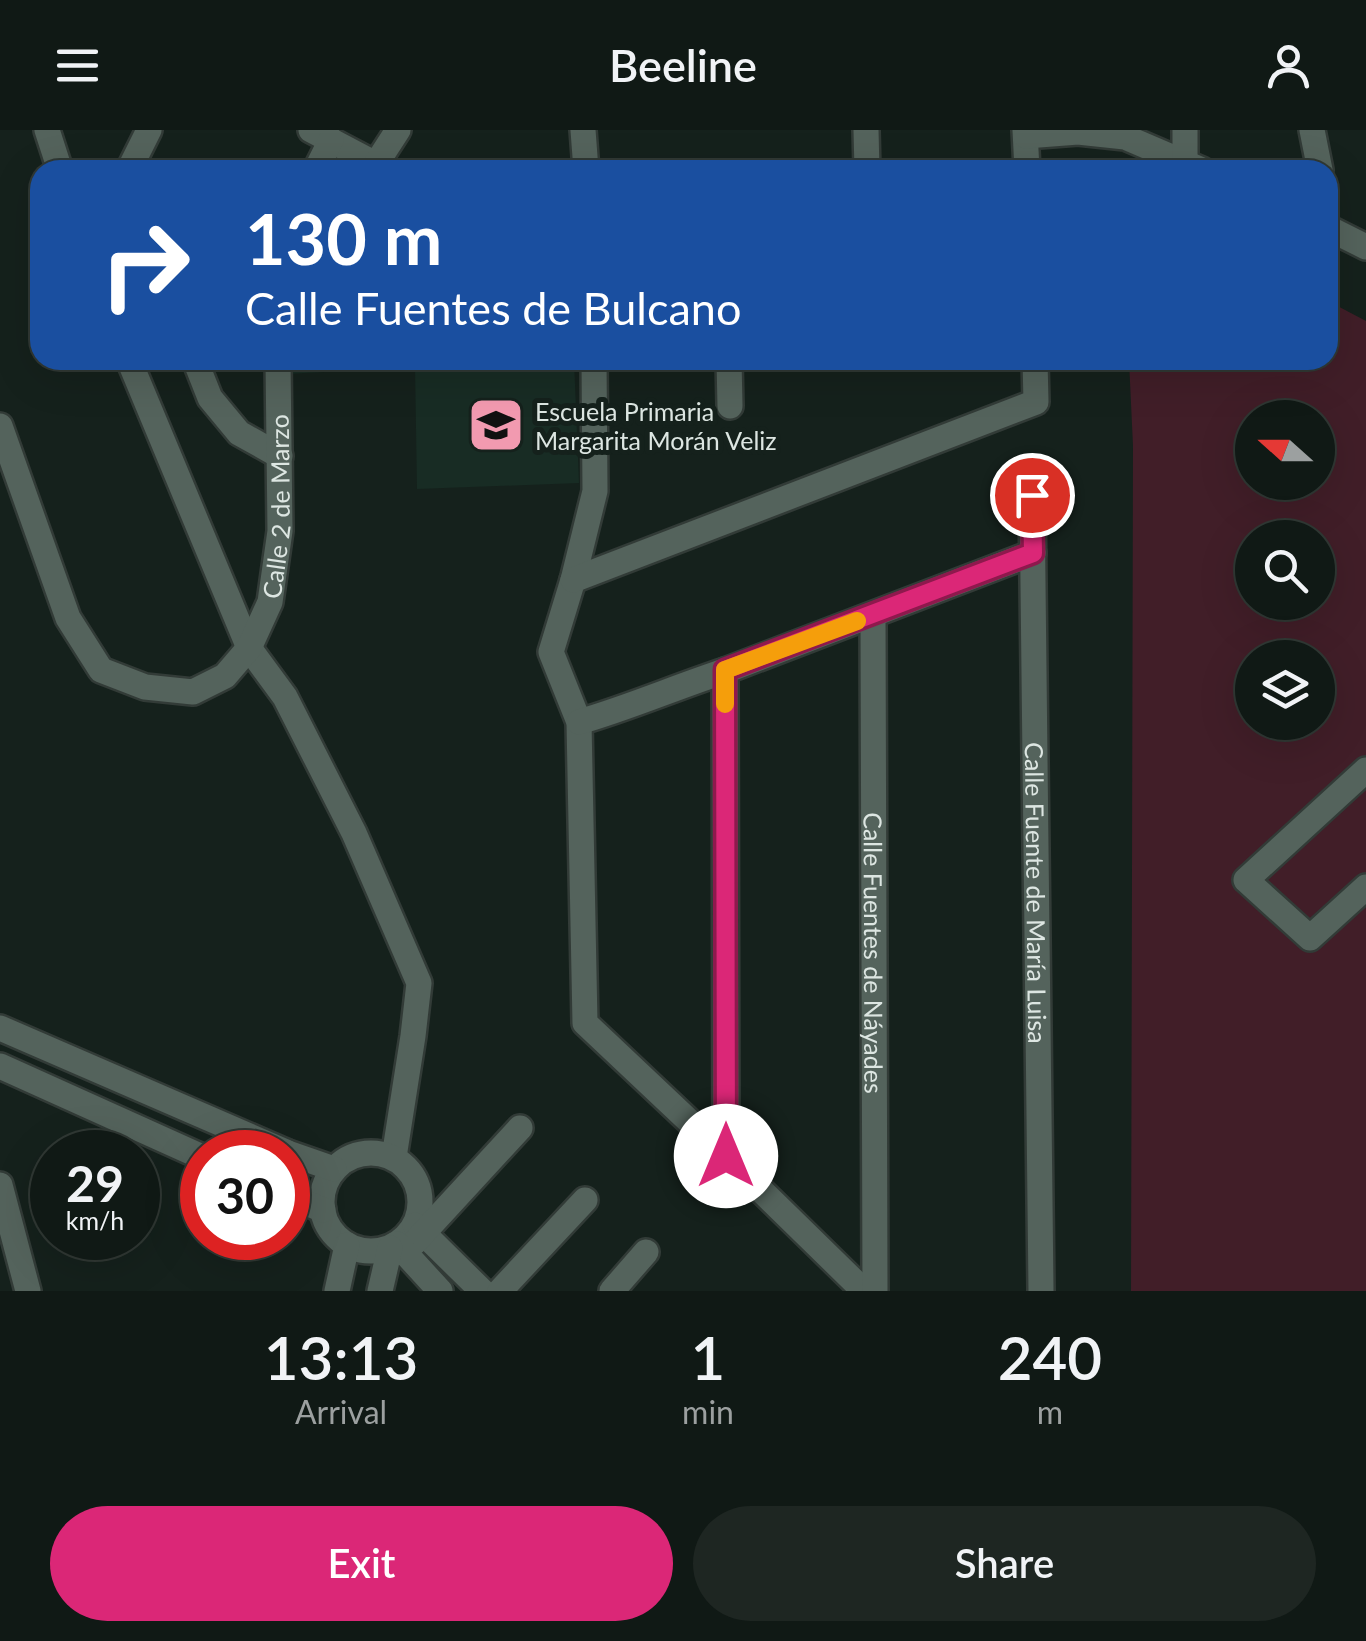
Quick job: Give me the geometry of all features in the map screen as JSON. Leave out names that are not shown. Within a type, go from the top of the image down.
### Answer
[{"type":"street","points":[[47,130],[57,160]]},
{"type":"street","points":[[134,160],[149,130]]},
{"type":"street","points":[[384,160],[398,130]]},
{"type":"street","points":[[583,130],[585,160]]},
{"type":"street","points":[[866,130],[866,160]]},
{"type":"street","points":[[1186,130],[1193,160]]},
{"type":"street","points":[[1312,130],[1318,160]]},
{"type":"street","points":[[1026,160],[1025,133],[1078,132],[1125,137],[1180,160]]},
{"type":"street","points":[[317,160],[321,135],[368,160]]},
{"type":"street","points":[[1338,228],[1366,247]]},
{"type":"street","points":[[133,370],[249,648],[284,697],[354,833],[419,983],[394,1157]]},
{"type":"street","points":[[199,370],[210,398],[238,433],[280,456]]},
{"type":"street","name":"Calle 2 de Marzo","points":[[249,648],[270,602],[280,530],[278,370]]},
{"type":"street","points":[[594,370],[594,491],[551,652],[579,722],[585,1023],[864,1291]]},
{"type":"street","points":[[729,370],[730,406]]},
{"type":"street","points":[[573,580],[1036,402],[1035,370]]},
{"type":"street","points":[[0,426],[68,618],[101,670],[145,687],[193,692],[225,676],[249,648]]},
{"type":"street","name":"Calle Fuente de María Luisa","points":[[1032,495],[1041,1291]]},
{"type":"street","points":[[579,722],[1033,553]]},
{"type":"street","name":"Calle Fuentes de Náyades","points":[[873,615],[875,1291]]},
{"type":"street","points":[[725,670],[726,1156]]},
{"type":"street","points":[[1366,770],[1246,880],[1310,938],[1366,888]]},
{"type":"street","points":[[0,1028],[234,1130]]},
{"type":"street","points":[[0,1066],[180,1147]]},
{"type":"street","points":[[380,1291],[406,1240],[420,1213],[416,1180],[394,1157],[378,1152],[347,1158],[334,1169],[324,1188],[322,1210],[327,1224],[347,1245],[375,1251],[406,1240],[520,1128]]},
{"type":"street","points":[[310,1161],[334,1169]]},
{"type":"street","points":[[0,1185],[28,1291]]},
{"type":"street","points":[[500,1291],[585,1200]]},
{"type":"street","points":[[310,1205],[322,1210]]},
{"type":"street","points":[[406,1240],[440,1291]]},
{"type":"street","points":[[406,1240],[482,1291]]},
{"type":"street","points":[[337,1291],[347,1245]]},
{"type":"street","points":[[612,1291],[646,1252]]},
{"type":"shaded area","points":[[1338,306],[1366,321],[1366,1291],[1131,1291],[1133,446],[1129,370],[1338,370]]},
{"type":"shaded area","name":"Escuela Primaria Margarita Morán Veliz","points":[[287,370],[360,370],[287,374]]},
{"type":"shaded area","name":"Escuela Primaria Margarita Morán Veliz","points":[[415,370],[574,370],[579,483],[417,489]]},
{"type":"slow traffic","points":[[725,704],[725,670],[857,621]]},
{"type":"place","name":"Escuela Primaria Margarita Morán Veliz","points":[[496,425]]},
{"type":"route","points":[[726,1156],[725,670],[1033,553],[1032,495]]}]
